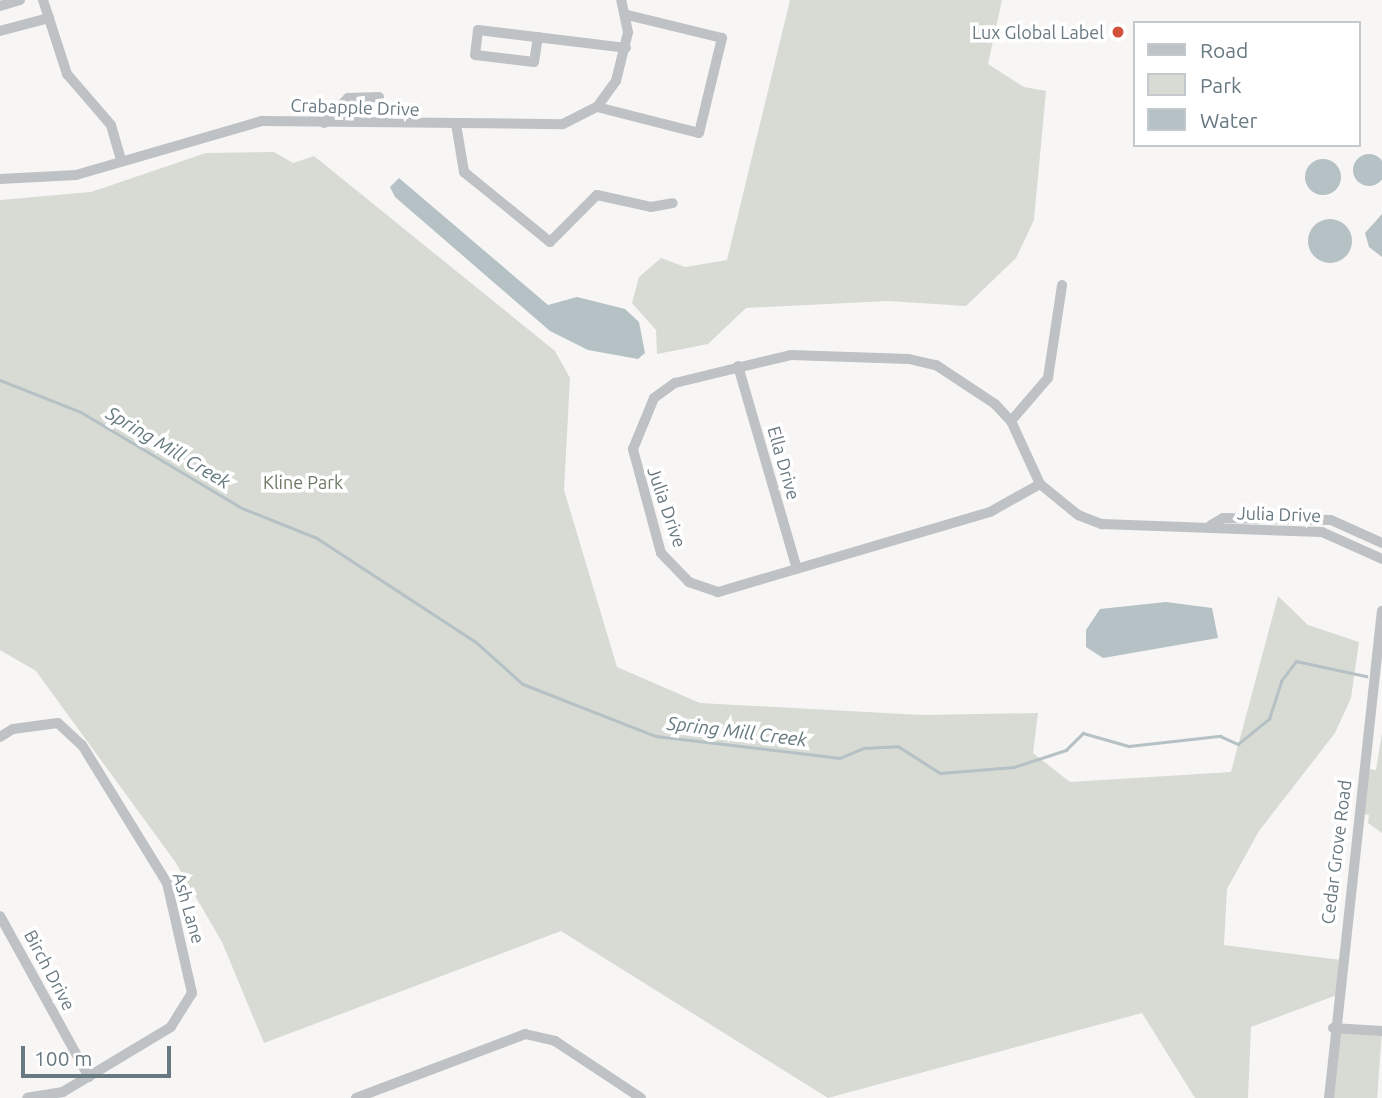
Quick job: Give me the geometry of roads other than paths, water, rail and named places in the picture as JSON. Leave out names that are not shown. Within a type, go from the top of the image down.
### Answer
[{"type":"street","points":[[0,6],[20,0]]},
{"type":"street","points":[[43,0],[67,74],[111,125],[121,161]]},
{"type":"street","points":[[621,0],[627,15],[626,48],[616,81],[597,107],[699,133],[722,38],[627,15]]},
{"type":"street","points":[[0,31],[49,18]]},
{"type":"street","points":[[538,37],[534,62],[475,55],[478,30],[538,37],[626,48]]},
{"type":"street","points":[[324,123],[348,98],[379,97]]},
{"type":"street","name":"Crabapple Drive","points":[[0,179],[51,179],[262,121],[540,128],[597,107]]},
{"type":"street","points":[[456,124],[464,172],[550,242],[597,195],[651,207],[673,203]]},
{"type":"street","points":[[1011,421],[1048,378],[1062,285]]},
{"type":"street","name":"Julia Drive","points":[[1040,484],[990,512],[718,592],[689,582],[662,553],[634,467],[639,423],[654,398],[675,383],[791,355],[909,359],[963,380],[1011,421],[1040,484],[1078,515],[1102,524],[1211,525],[1338,535],[1382,559]]},
{"type":"street","name":"Ella Drive","points":[[738,366],[797,569]]},
{"type":"street","name":"Julia Drive","points":[[1211,525],[1223,519],[1331,520],[1382,543]]},
{"type":"street","name":"Cedar Grove Road","points":[[1329,1098],[1333,1028],[1382,611]]},
{"type":"street","name":"Ash Lane","points":[[0,737],[13,729],[58,723],[82,745],[167,883],[192,993],[186,1010],[89,1077],[63,1092],[27,1098]]},
{"type":"street","name":"Birch Drive","points":[[0,916],[89,1077]]},
{"type":"street","points":[[1333,1028],[1382,1031]]},
{"type":"street","points":[[356,1098],[525,1034],[555,1041],[641,1098]]},
{"type":"water","points":[[1369,154],[1381,158],[1381,182],[1369,186],[1357,182],[1353,170],[1357,158]]},
{"type":"water","points":[[1323,159],[1336,164],[1341,177],[1336,190],[1323,195],[1310,190],[1305,177],[1310,164]]},
{"type":"water","points":[[399,178],[548,305],[577,297],[625,309],[639,322],[645,353],[638,359],[588,350],[550,331],[395,197],[390,187]]},
{"type":"water","points":[[1382,214],[1382,257],[1369,247],[1365,233]]},
{"type":"water","points":[[1330,219],[1346,225],[1352,241],[1346,257],[1330,263],[1314,257],[1308,241],[1314,225]]},
{"type":"water","points":[[1166,602],[1212,608],[1218,638],[1103,658],[1086,647],[1086,630],[1100,609]]},
{"type":"waterway","name":"Spring Mill Creek","points":[[0,380],[81,412],[242,508],[317,538],[476,642],[523,684],[656,736],[840,758],[864,748],[898,746],[940,773],[1014,767],[1066,750],[1083,733],[1129,746],[1220,736],[1238,744],[1269,719],[1281,681],[1296,661],[1366,676]]},
{"type":"place","name":"Lux Global Label","points":[[1118,32]]},
{"type":"park label","name":"Kline Park","points":[[303,482]]}]
